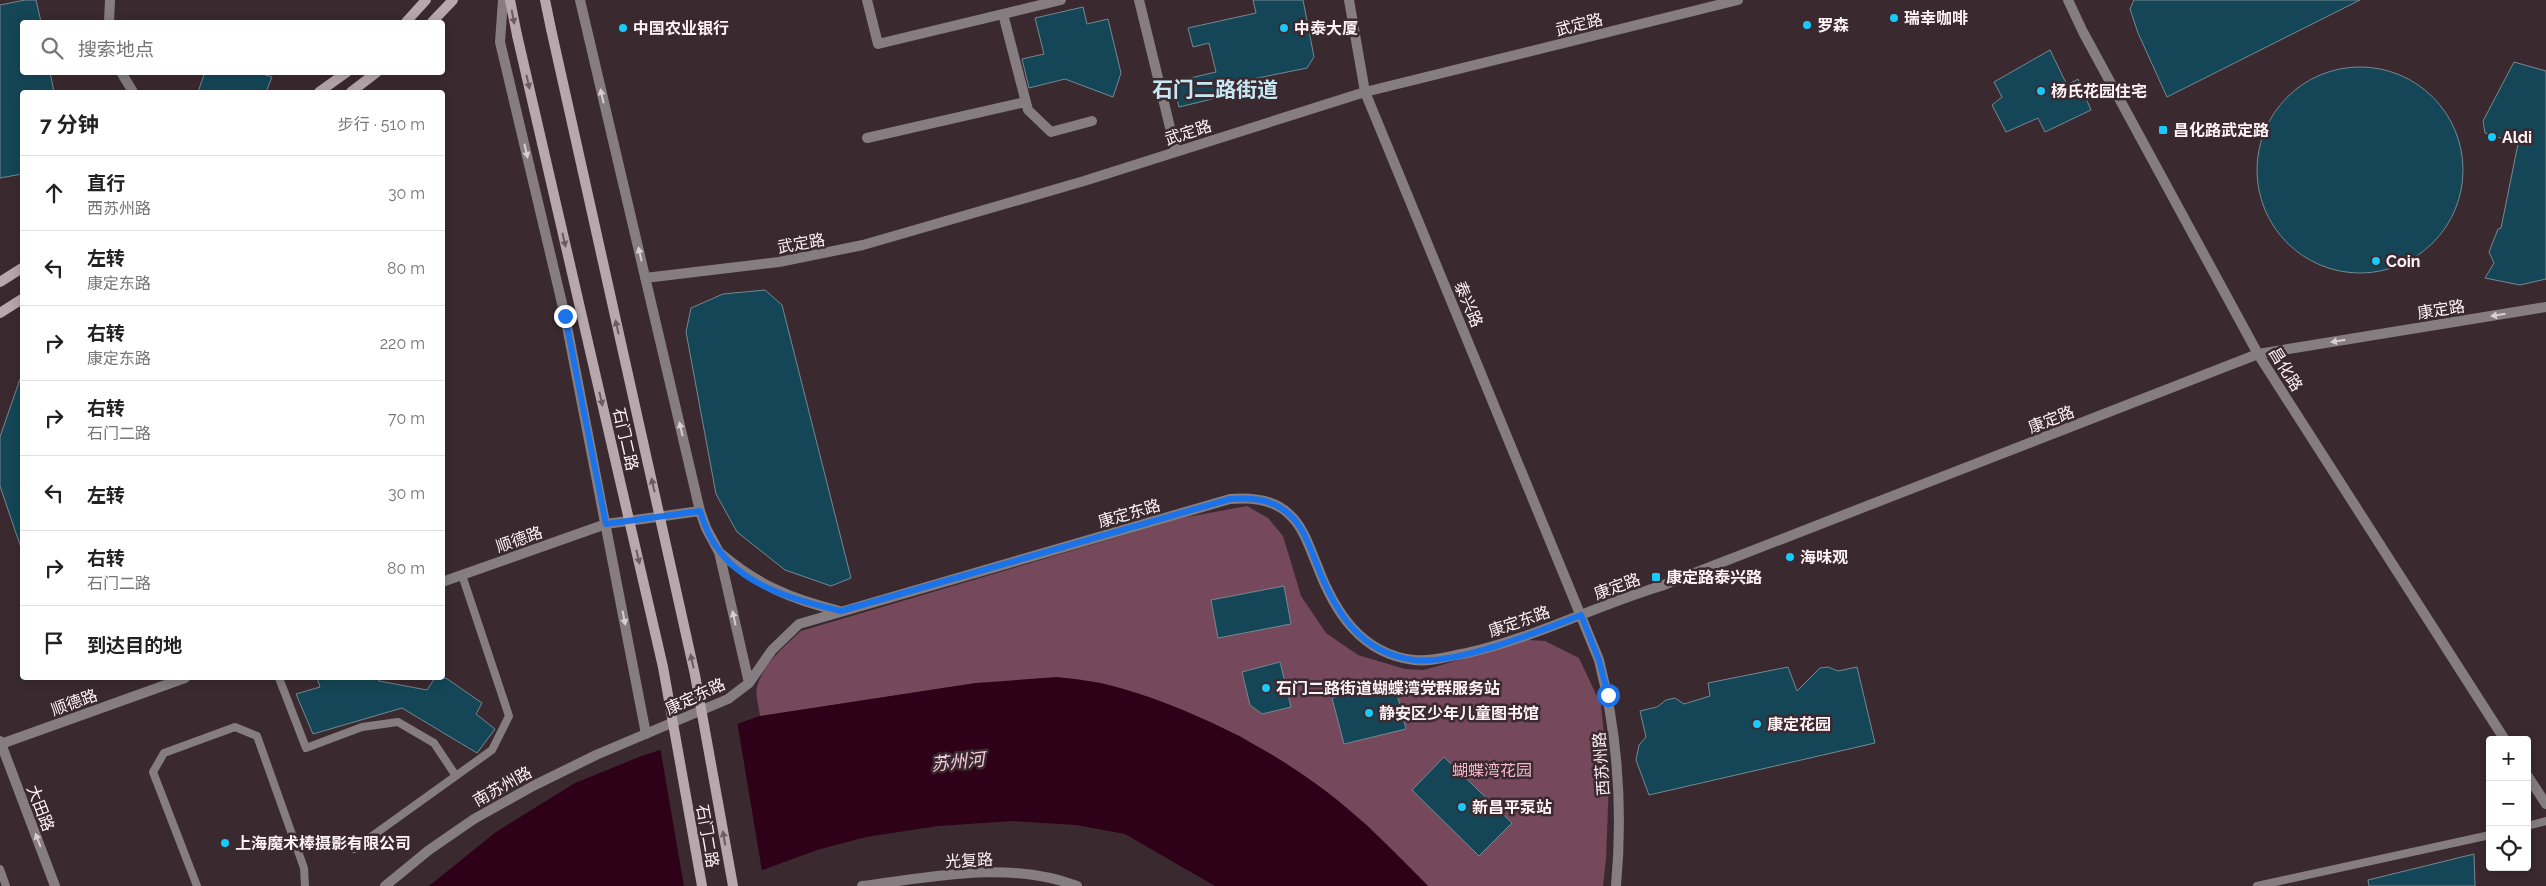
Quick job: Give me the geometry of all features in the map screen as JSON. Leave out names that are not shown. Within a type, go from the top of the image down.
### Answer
[{"type":"main road","points":[[408,20],[426,0]]},
{"type":"main road","points":[[434,20],[452,0]]},
{"type":"main road","name":"石门二路","points":[[510,0],[516,35],[663,667],[702,886]]},
{"type":"main road","name":"石门二路","points":[[545,0],[695,674],[733,886]]},
{"type":"main road","points":[[323,90],[344,75]]},
{"type":"main road","points":[[354,90],[373,75]]},
{"type":"main road","points":[[0,282],[20,269]]},
{"type":"main road","points":[[0,313],[20,300]]},
{"type":"street","points":[[109,20],[110,0]]},
{"type":"street","points":[[503,0],[500,42],[565,316],[646,734]]},
{"type":"street","points":[[580,0],[700,511],[706,528],[720,552],[749,682]]},
{"type":"street","points":[[867,0],[878,44],[1061,0]]},
{"type":"street","points":[[1139,0],[1176,152]]},
{"type":"street","name":"泰兴路","points":[[1349,0],[1365,92],[1581,615]]},
{"type":"street","name":"武定路","points":[[646,278],[779,262],[838,251],[1084,181],[1365,92],[1738,0]]},
{"type":"street","name":"昌化路","points":[[2068,0],[2082,32],[2258,354],[2502,736]]},
{"type":"street","points":[[1003,14],[1028,110],[1051,132],[1092,122]]},
{"type":"street","points":[[123,75],[132,90]]},
{"type":"street","points":[[867,138],[1025,102]]},
{"type":"street","name":"康定路","points":[[1581,615],[1670,583],[2258,354],[2546,307]]},
{"type":"street","name":"康定东路","points":[[646,734],[728,699],[749,682],[778,643],[799,624],[1230,499],[1250,497],[1266,501],[1290,515],[1307,540],[1321,576],[1350,627],[1368,644],[1390,655],[1416,660],[1443,658],[1479,650],[1581,615]]},
{"type":"street","name":"顺德路","points":[[445,581],[606,524],[700,511]]},
{"type":"street","points":[[720,552],[743,572],[770,588],[800,602],[841,611]]},
{"type":"street","name":"西苏州路","points":[[1581,615],[1599,660],[1613,724],[1619,790],[1616,886]]},
{"type":"street","name":"顺德路","points":[[1,742],[179,680]]},
{"type":"street","name":"南苏州路","points":[[385,886],[429,850],[474,819],[533,786],[646,734]]},
{"type":"street","name":"大田路","points":[[1,742],[3,757],[55,886]]},
{"type":"street","points":[[2531,781],[2546,804]]},
{"type":"street","name":"光复路","points":[[862,886],[986,872],[1053,877],[1077,886]]},
{"type":"lane","points":[[354,849],[492,750],[509,716],[462,575]]},
{"type":"lane","points":[[280,680],[306,748],[362,728],[398,722],[434,743],[456,776]]},
{"type":"lane","points":[[197,886],[154,772],[164,753],[235,726],[257,736],[304,868],[305,886]]},
{"type":"lane","points":[[2531,825],[2546,821]]},
{"type":"lane","points":[[2256,886],[2486,836]]},
{"type":"lane","points":[[0,869],[6,886]]},
{"type":"green space","name":"蝴蝶湾花园","points":[[1247,506],[1268,518],[1283,536],[1301,596],[1326,633],[1358,655],[1405,669],[1424,670],[1528,640],[1545,641],[1579,658],[1601,705],[1609,781],[1603,886],[1428,886],[1366,824],[1292,769],[1240,736],[1151,698],[1108,685],[976,683],[760,716],[756,691],[761,676],[776,655],[801,631],[1182,518]]},
{"type":"water","name":"苏州河","points":[[1057,677],[1103,684],[1143,695],[1178,708],[1246,740],[1310,779],[1339,802],[1428,886],[1215,886],[1125,834],[1076,825],[1014,821],[938,826],[866,837],[817,850],[719,886],[429,886],[496,832],[575,783],[639,757],[760,716],[976,683]]},
{"type":"pier","points":[[737,721],[762,871],[726,886],[684,886],[660,747]]},
{"type":"building","points":[[25,0],[36,0],[41,20],[20,20],[20,75],[51,75],[54,90],[20,90],[20,174],[0,178],[0,5]]},
{"type":"building","points":[[1253,0],[1303,0],[1314,57],[1307,68],[1243,81],[1246,91],[1179,107],[1173,82],[1216,72],[1209,43],[1193,47],[1188,28],[1256,13]]},
{"type":"building","points":[[2134,0],[2360,0],[2167,97],[2138,33],[2130,9]]},
{"type":"building","points":[[1083,7],[1087,24],[1108,19],[1121,73],[1113,97],[1065,79],[1029,88],[1022,59],[1044,54],[1035,18]]},
{"type":"building","name":"杨氏花园住宅","points":[[2050,50],[2067,85],[2078,79],[2091,110],[2045,132],[2038,118],[2006,132],[1992,105],[2002,97],[1994,82]]},
{"type":"building","points":[[2514,62],[2546,71],[2546,279],[2520,285],[2485,278],[2494,263],[2489,252],[2498,229],[2501,228],[2518,144],[2485,133],[2483,121]]},
{"type":"building","points":[[2360,67],[2390,71],[2409,79],[2433,97],[2451,121],[2459,140],[2463,170],[2459,200],[2451,219],[2433,243],[2409,261],[2390,269],[2360,273],[2330,269],[2311,261],[2287,243],[2269,219],[2261,200],[2257,170],[2261,140],[2269,121],[2287,97],[2311,79],[2330,71]]},
{"type":"building","points":[[204,75],[266,75],[272,77],[267,90],[199,90]]},
{"type":"building","points":[[765,290],[782,305],[851,578],[831,586],[785,570],[737,532],[716,494],[686,332],[691,308],[723,294]]},
{"type":"building","points":[[20,379],[20,545],[0,486],[0,437]]},
{"type":"building","points":[[1284,586],[1291,624],[1218,638],[1211,600]]},
{"type":"building","name":"石门二路街道蝴蝶湾党群服务站","points":[[1280,662],[1291,707],[1262,714],[1250,705],[1242,672]]},
{"type":"building","name":"康定花园","points":[[1788,667],[1797,691],[1820,668],[1828,667],[1838,671],[1857,667],[1875,743],[1649,795],[1636,760],[1639,745],[1646,737],[1640,711],[1657,707],[1666,700],[1675,698],[1684,704],[1710,696],[1708,683]]},
{"type":"building","points":[[446,678],[482,703],[476,714],[495,729],[477,753],[402,708],[313,734],[296,694],[320,687],[318,680],[378,680],[427,690],[434,680],[445,680]]},
{"type":"building","name":"静安区少年儿童图书馆","points":[[1394,682],[1406,729],[1344,744],[1332,698]]},
{"type":"building","name":"新昌平泵站","points":[[1444,757],[1512,823],[1479,856],[1412,790]]},
{"type":"building","points":[[2474,854],[2475,886],[2369,886],[2368,880]]},
{"type":"place","name":"瑞幸咖啡","points":[[1894,18]]},
{"type":"place","name":"罗森","points":[[1807,25]]},
{"type":"place","name":"中国农业银行","points":[[623,28]]},
{"type":"place","name":"中泰大厦","points":[[1284,28]]},
{"type":"place","name":"杨氏花园住宅","points":[[2041,91]]},
{"type":"place","name":"昌化路武定路","points":[[2163,130]]},
{"type":"place","name":"Aldi","points":[[2492,137]]},
{"type":"place","name":"Coin","points":[[2376,261]]},
{"type":"place","name":"海味观","points":[[1790,557]]},
{"type":"place","name":"康定路泰兴路","points":[[1656,577]]},
{"type":"place","name":"石门二路街道蝴蝶湾党群服务站","points":[[1266,688]]},
{"type":"place","name":"静安区少年儿童图书馆","points":[[1369,713]]},
{"type":"place","name":"康定花园","points":[[1757,724]]},
{"type":"place","name":"新昌平泵站","points":[[1462,807]]},
{"type":"place","name":"上海魔术棒摄影有限公司","points":[[225,843]]},
{"type":"district","name":"石门二路街道","points":[[1215,90]]},
{"type":"route","points":[[565,316],[606,524],[700,511],[706,528],[720,552],[743,572],[770,588],[800,602],[841,611],[1230,499],[1250,497],[1266,501],[1290,515],[1307,540],[1321,576],[1336,606],[1350,627],[1368,644],[1390,655],[1416,660],[1443,658],[1479,650],[1581,615],[1599,660],[1608,695]]}]
